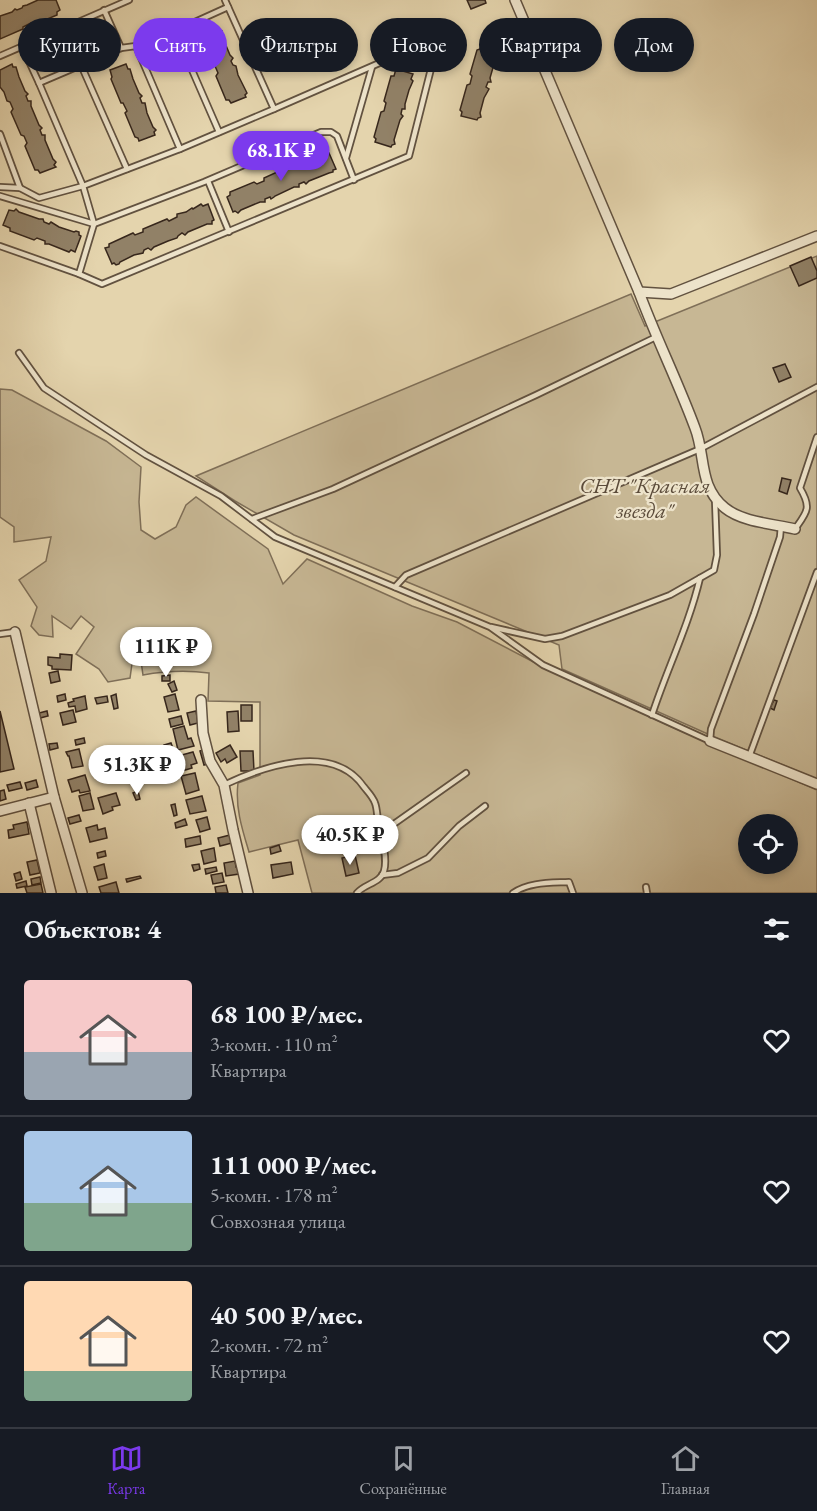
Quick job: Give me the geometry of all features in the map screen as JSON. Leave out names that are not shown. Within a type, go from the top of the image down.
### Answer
[{"type":"street","points":[[515,0],[696,430],[706,480],[715,499],[727,510],[746,518],[795,529]]},
{"type":"street","points":[[639,292],[671,294],[817,236]]},
{"type":"street","points":[[15,632],[54,797],[82,893]]},
{"type":"street","points":[[201,700],[203,733],[210,760],[224,785],[232,830],[248,893]]},
{"type":"street","points":[[710,741],[817,784]]},
{"type":"street","points":[[0,811],[54,797]]},
{"type":"street","points":[[29,803],[51,893]]},
{"type":"lane","points":[[85,18],[129,0]]},
{"type":"lane","points":[[225,0],[274,110]]},
{"type":"lane","points":[[204,18],[228,7]]},
{"type":"lane","points":[[104,10],[108,18]]},
{"type":"lane","points":[[121,48],[133,46]]},
{"type":"lane","points":[[0,56],[18,47]]},
{"type":"lane","points":[[0,187],[20,188],[39,198],[83,186],[180,149],[370,68]]},
{"type":"lane","points":[[34,72],[83,186],[94,224],[79,274]]},
{"type":"lane","points":[[39,83],[65,72]]},
{"type":"lane","points":[[84,72],[127,169]]},
{"type":"lane","points":[[147,72],[180,149]]},
{"type":"lane","points":[[193,72],[219,132]]},
{"type":"lane","points":[[346,158],[371,72]]},
{"type":"lane","points":[[0,246],[102,284],[409,156],[430,72]]},
{"type":"lane","points":[[0,196],[94,224],[208,181],[321,132],[331,132],[337,136],[354,180]]},
{"type":"lane","points":[[0,134],[20,188]]},
{"type":"lane","points":[[208,181],[229,232]]},
{"type":"lane","points":[[252,519],[333,489],[656,337]]},
{"type":"lane","points":[[19,353],[44,388],[146,455],[220,495],[275,537],[490,627],[545,639],[562,636],[670,595],[714,570],[717,555],[715,499]]},
{"type":"lane","points":[[395,587],[406,575],[700,449],[817,387]]},
{"type":"lane","points":[[795,529],[807,511],[806,498],[800,488],[817,437]]},
{"type":"lane","points":[[490,627],[543,665],[710,741],[711,729],[754,614],[780,537],[781,526]]},
{"type":"lane","points":[[749,757],[817,572]]},
{"type":"lane","points":[[652,715],[686,627],[700,578]]},
{"type":"lane","points":[[0,634],[15,632]]},
{"type":"lane","points":[[224,785],[284,763],[310,761],[325,762],[358,777],[374,802],[381,833],[385,870],[375,882],[365,885],[357,893]]},
{"type":"lane","points":[[381,833],[466,772]]},
{"type":"lane","points":[[382,874],[398,873],[428,858],[459,826],[485,806]]},
{"type":"lane","points":[[513,893],[537,884],[569,882],[573,893]]},
{"type":"lane","points":[[646,887],[647,893]]},
{"type":"green space","name":"СНТ \"Красная звезда\"","points":[[817,256],[817,779],[710,735],[562,669],[559,645],[294,535],[196,476],[631,294],[645,326]]},
{"type":"green space","points":[[0,389],[12,390],[106,441],[141,467],[139,502],[141,530],[155,539],[176,527],[186,505],[196,497],[268,549],[283,584],[307,559],[412,606],[457,622],[547,669],[672,727],[817,790],[817,893],[312,893],[298,840],[249,852],[244,835],[238,809],[238,783],[260,775],[260,702],[208,701],[209,673],[176,671],[143,675],[140,654],[149,658],[148,650],[143,651],[135,642],[130,678],[108,682],[99,669],[76,654],[94,627],[81,616],[71,629],[52,616],[53,637],[39,635],[31,626],[37,607],[19,580],[46,561],[51,537],[14,542],[14,527],[0,517]]},
{"type":"building","points":[[38,0],[56,0],[60,10],[57,15],[50,18],[18,18],[18,31],[0,39],[0,16]]},
{"type":"building","points":[[467,0],[485,0],[486,3],[471,9]]},
{"type":"building","points":[[227,48],[247,93],[246,97],[231,103],[226,100],[216,76],[218,73],[227,72]]},
{"type":"building","points":[[479,49],[479,72],[492,72],[491,82],[488,82],[486,87],[489,89],[484,98],[481,117],[477,120],[461,116],[460,110],[467,85],[470,84],[472,76],[470,74]]},
{"type":"building","points":[[12,64],[16,67],[28,94],[26,96],[28,101],[31,101],[31,106],[42,128],[40,130],[42,135],[45,135],[45,140],[56,162],[54,165],[56,167],[40,173],[35,170],[25,146],[27,143],[11,112],[13,109],[0,87],[0,70]]},
{"type":"building","points":[[126,64],[130,69],[142,96],[140,98],[142,103],[145,103],[147,113],[156,130],[155,135],[139,141],[135,137],[125,113],[127,111],[111,79],[111,72],[121,72],[121,66]]},
{"type":"building","points":[[395,72],[406,72],[413,74],[411,79],[413,81],[405,109],[402,109],[403,116],[394,140],[395,144],[391,147],[375,142],[374,137],[381,112],[384,111],[386,103],[384,101],[391,76],[394,76]]},
{"type":"building","points":[[322,153],[325,155],[329,153],[336,169],[333,172],[306,184],[304,182],[299,184],[299,187],[294,187],[271,199],[270,197],[265,199],[265,202],[260,202],[238,213],[233,212],[227,197],[230,192],[254,182],[257,184],[264,181],[264,178],[288,167],[291,169],[298,166],[298,163]]},
{"type":"building","points":[[201,204],[203,206],[208,204],[214,220],[212,224],[207,224],[185,235],[182,233],[177,238],[151,250],[148,248],[143,253],[134,255],[119,264],[112,264],[105,248],[109,247],[109,244],[133,233],[135,235],[143,232],[143,229],[167,219],[169,221],[177,217],[177,214]]},
{"type":"building","points":[[16,209],[43,219],[49,224],[51,222],[59,227],[79,232],[81,236],[75,252],[71,250],[69,252],[45,244],[45,241],[37,238],[34,240],[10,231],[10,228],[3,225],[9,210]]},
{"type":"building","points":[[811,257],[817,271],[817,278],[799,286],[790,266]]},
{"type":"building","points":[[785,364],[791,377],[779,382],[773,368]]},
{"type":"building","points":[[782,478],[791,480],[787,494],[779,491]]},
{"type":"building","points":[[60,654],[72,655],[71,670],[52,669],[52,666],[48,665],[48,657],[60,658]]},
{"type":"building","points":[[58,671],[60,681],[51,683],[49,673]]},
{"type":"building","points":[[170,675],[170,681],[162,681],[162,676]]},
{"type":"building","points":[[174,681],[177,690],[172,692],[168,684]]},
{"type":"building","points":[[65,694],[66,700],[58,702],[57,696]]},
{"type":"building","points":[[116,694],[118,708],[114,709],[111,696]]},
{"type":"building","points":[[175,694],[179,710],[168,712],[164,697]]},
{"type":"building","points":[[85,696],[87,709],[76,712],[75,706],[69,707],[68,703],[74,701],[73,699]]},
{"type":"building","points":[[107,696],[108,702],[97,704],[95,698]]},
{"type":"building","points":[[774,700],[777,701],[774,710],[770,708]]},
{"type":"building","points":[[241,705],[252,705],[252,721],[241,721]]},
{"type":"building","points":[[73,710],[76,722],[63,725],[60,713]]},
{"type":"building","points":[[0,711],[14,769],[0,772]]},
{"type":"building","points":[[47,711],[48,716],[40,718],[39,713]]},
{"type":"building","points":[[196,711],[198,723],[190,725],[187,713]]},
{"type":"building","points":[[238,711],[239,731],[228,732],[227,712]]},
{"type":"building","points":[[181,716],[183,724],[171,727],[169,719]]},
{"type":"building","points":[[184,726],[188,739],[191,738],[194,746],[178,750],[173,729]]},
{"type":"building","points":[[84,738],[85,743],[76,745],[75,740]]},
{"type":"building","points":[[57,743],[58,748],[50,750],[49,744]]},
{"type":"building","points":[[171,743],[174,751],[167,753],[164,745]]},
{"type":"building","points":[[230,745],[237,757],[227,763],[225,759],[221,762],[216,753]]},
{"type":"building","points":[[79,749],[83,766],[72,768],[66,752]]},
{"type":"building","points":[[203,750],[208,764],[204,765],[200,751]]},
{"type":"building","points":[[240,751],[253,751],[254,771],[241,771]]},
{"type":"building","points":[[193,752],[197,763],[191,765],[192,768],[182,771],[178,756]]},
{"type":"building","points":[[156,758],[158,764],[150,766],[149,759]]},
{"type":"building","points":[[195,773],[199,790],[186,794],[181,776]]},
{"type":"building","points":[[85,775],[90,791],[72,792],[68,780]]},
{"type":"building","points":[[36,780],[38,787],[27,790],[25,783]]},
{"type":"building","points":[[20,782],[22,788],[9,791],[7,785]]},
{"type":"building","points":[[4,790],[6,799],[0,801],[0,791]]},
{"type":"building","points":[[138,791],[140,799],[136,800],[133,793]]},
{"type":"building","points":[[90,793],[94,809],[83,811],[79,796]]},
{"type":"building","points":[[116,793],[120,805],[112,807],[113,810],[103,814],[98,798]]},
{"type":"building","points":[[202,796],[206,811],[190,814],[186,800]]},
{"type":"building","points":[[175,804],[177,815],[174,816],[171,805]]},
{"type":"building","points":[[79,815],[81,821],[70,824],[68,818]]},
{"type":"building","points":[[207,817],[210,829],[200,832],[196,820]]},
{"type":"building","points":[[185,819],[187,825],[176,828],[175,823]]},
{"type":"building","points":[[27,822],[29,834],[9,838],[8,830],[14,829],[13,825]]},
{"type":"building","points":[[97,825],[98,830],[105,828],[107,838],[90,842],[86,828]]},
{"type":"building","points":[[230,835],[232,843],[220,846],[218,838]]},
{"type":"building","points":[[200,836],[201,844],[186,847],[185,839]]},
{"type":"building","points":[[279,845],[281,851],[271,854],[270,848]]},
{"type":"building","points":[[214,848],[216,861],[204,864],[201,851]]},
{"type":"building","points":[[105,851],[106,856],[98,858],[97,853]]},
{"type":"building","points":[[355,855],[359,873],[346,876],[342,858]]},
{"type":"building","points":[[37,860],[40,873],[30,875],[27,862]]},
{"type":"building","points":[[235,861],[239,874],[226,876],[224,863]]},
{"type":"building","points":[[291,862],[293,874],[273,878],[271,865]]},
{"type":"building","points":[[104,864],[107,878],[98,880],[94,867]]},
{"type":"building","points":[[199,864],[200,869],[194,871],[192,865]]},
{"type":"building","points":[[216,867],[217,871],[206,874],[205,869]]},
{"type":"building","points":[[20,872],[22,879],[16,881],[14,874]]},
{"type":"building","points":[[222,873],[224,882],[213,884],[211,875]]},
{"type":"building","points":[[140,876],[141,878],[127,882],[126,879]]},
{"type":"building","points":[[40,877],[41,883],[32,885],[31,879]]},
{"type":"building","points":[[26,881],[27,886],[17,888],[16,884]]},
{"type":"building","points":[[116,882],[119,893],[101,893],[99,887]]},
{"type":"building","points":[[41,884],[43,893],[27,893],[25,887]]},
{"type":"building","points":[[226,885],[228,893],[216,893],[215,887]]}]
